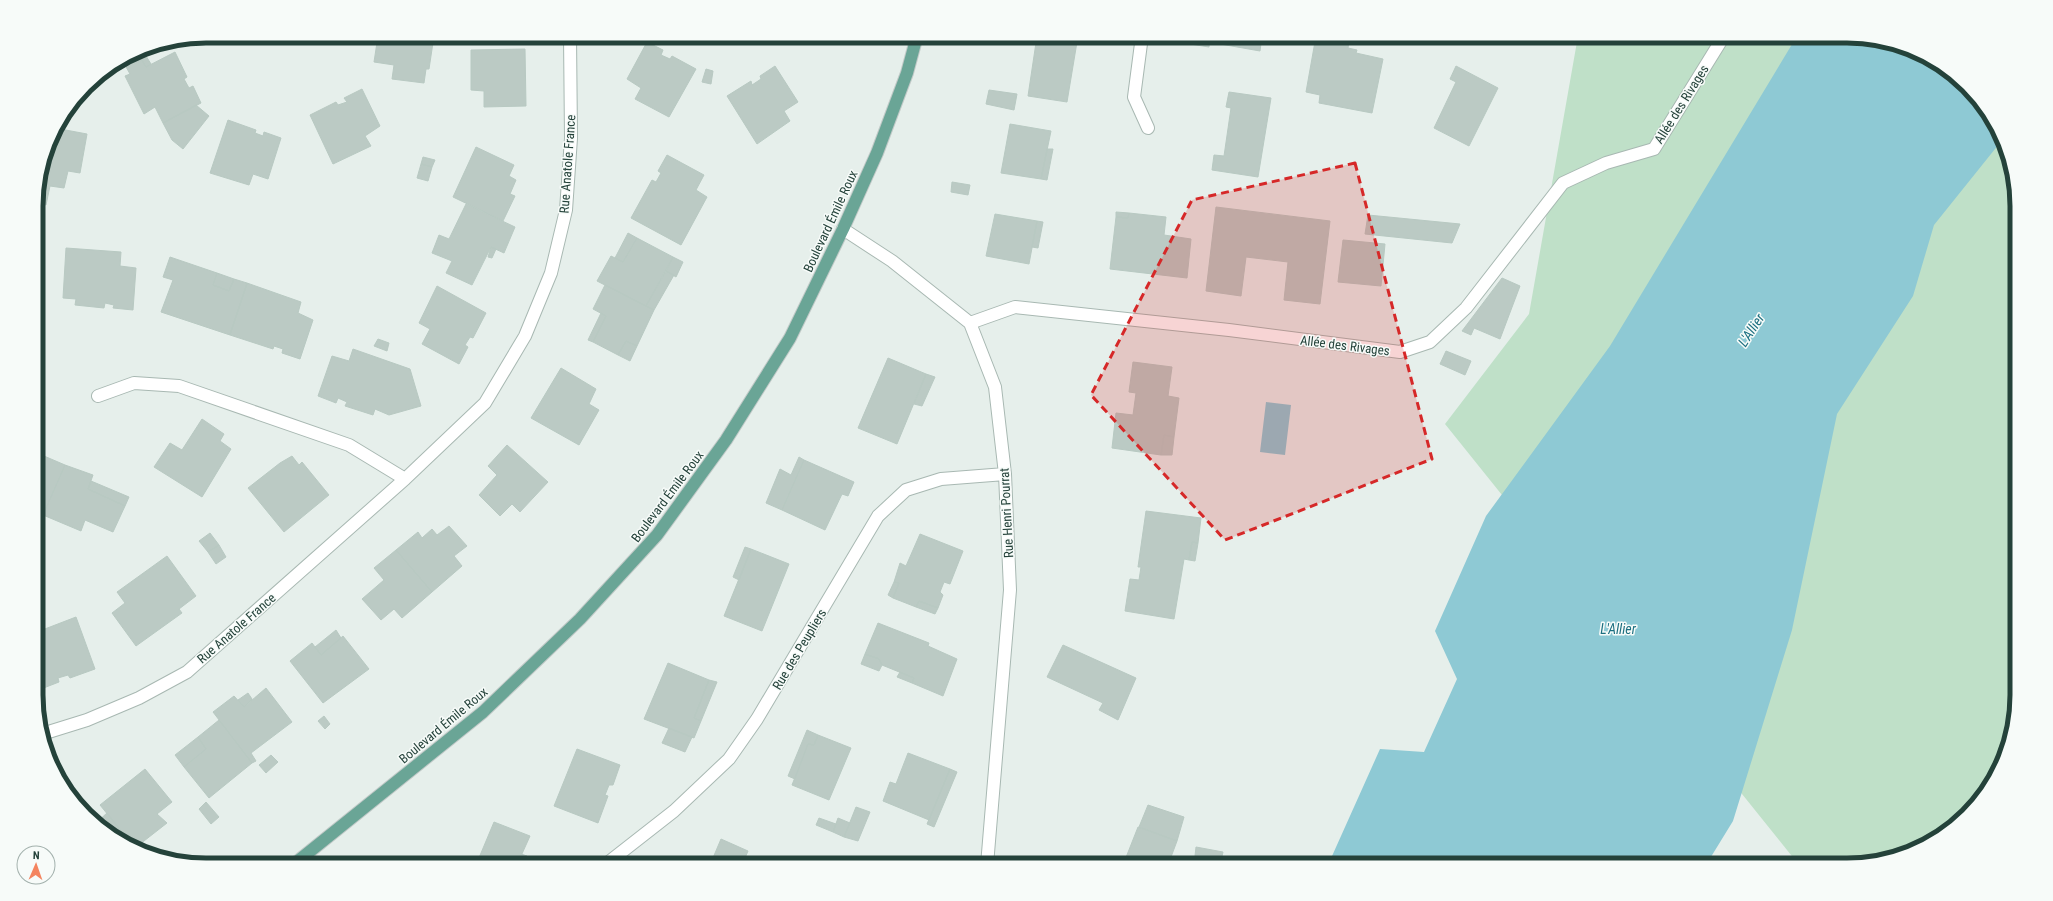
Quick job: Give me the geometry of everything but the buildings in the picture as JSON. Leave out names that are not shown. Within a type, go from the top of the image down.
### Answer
[{"type":"main road","name":"Boulevard Émile Roux","points":[[302,858],[483,712],[580,619],[657,534],[726,440],[790,338],[843,229],[877,153],[907,73],[915,43]]},
{"type":"street","name":"Rue Anatole France","points":[[48,732],[87,720],[139,698],[187,672],[405,479],[485,403],[525,336],[551,273],[566,210],[571,138],[570,43]]},
{"type":"street","points":[[1141,43],[1134,97],[1148,128]]},
{"type":"street","name":"Allée des Rivages","points":[[970,322],[1015,307],[1229,330],[1400,352],[1430,342],[1466,308],[1563,183],[1606,163],[1654,148],[1720,43]]},
{"type":"street","points":[[843,229],[892,261],[970,322]]},
{"type":"street","name":"Rue Henri Pourrat","points":[[970,322],[995,387],[1005,474],[1010,590],[988,858]]},
{"type":"street","points":[[98,396],[134,384],[179,386],[349,445],[405,479]]},
{"type":"street","name":"Rue des Peupliers","points":[[614,858],[674,811],[729,759],[757,719],[878,516],[906,490],[941,479],[1005,474]]},
{"type":"highlighted area","points":[[1355,163],[1432,459],[1225,540],[1091,395],[1192,200]]},
{"type":"green space","points":[[1577,43],[1868,44],[1909,55],[1938,70],[1970,99],[1983,115],[1998,144],[2007,174],[2010,195],[2010,706],[2007,727],[1998,757],[1993,767],[1983,786],[1954,818],[1938,831],[1909,846],[1879,855],[1858,858],[1793,858],[1445,424],[1529,314]]},
{"type":"water","name":"L'Allier","points":[[1793,43],[1868,44],[1909,55],[1938,70],[1970,99],[1983,115],[1998,145],[1934,225],[1913,296],[1837,414],[1792,630],[1733,821],[1710,858],[1331,858],[1380,749],[1424,752],[1457,679],[1435,631],[1486,516],[1610,346]]},
{"type":"water","points":[[1266,402],[1291,405],[1285,455],[1260,452]]}]
